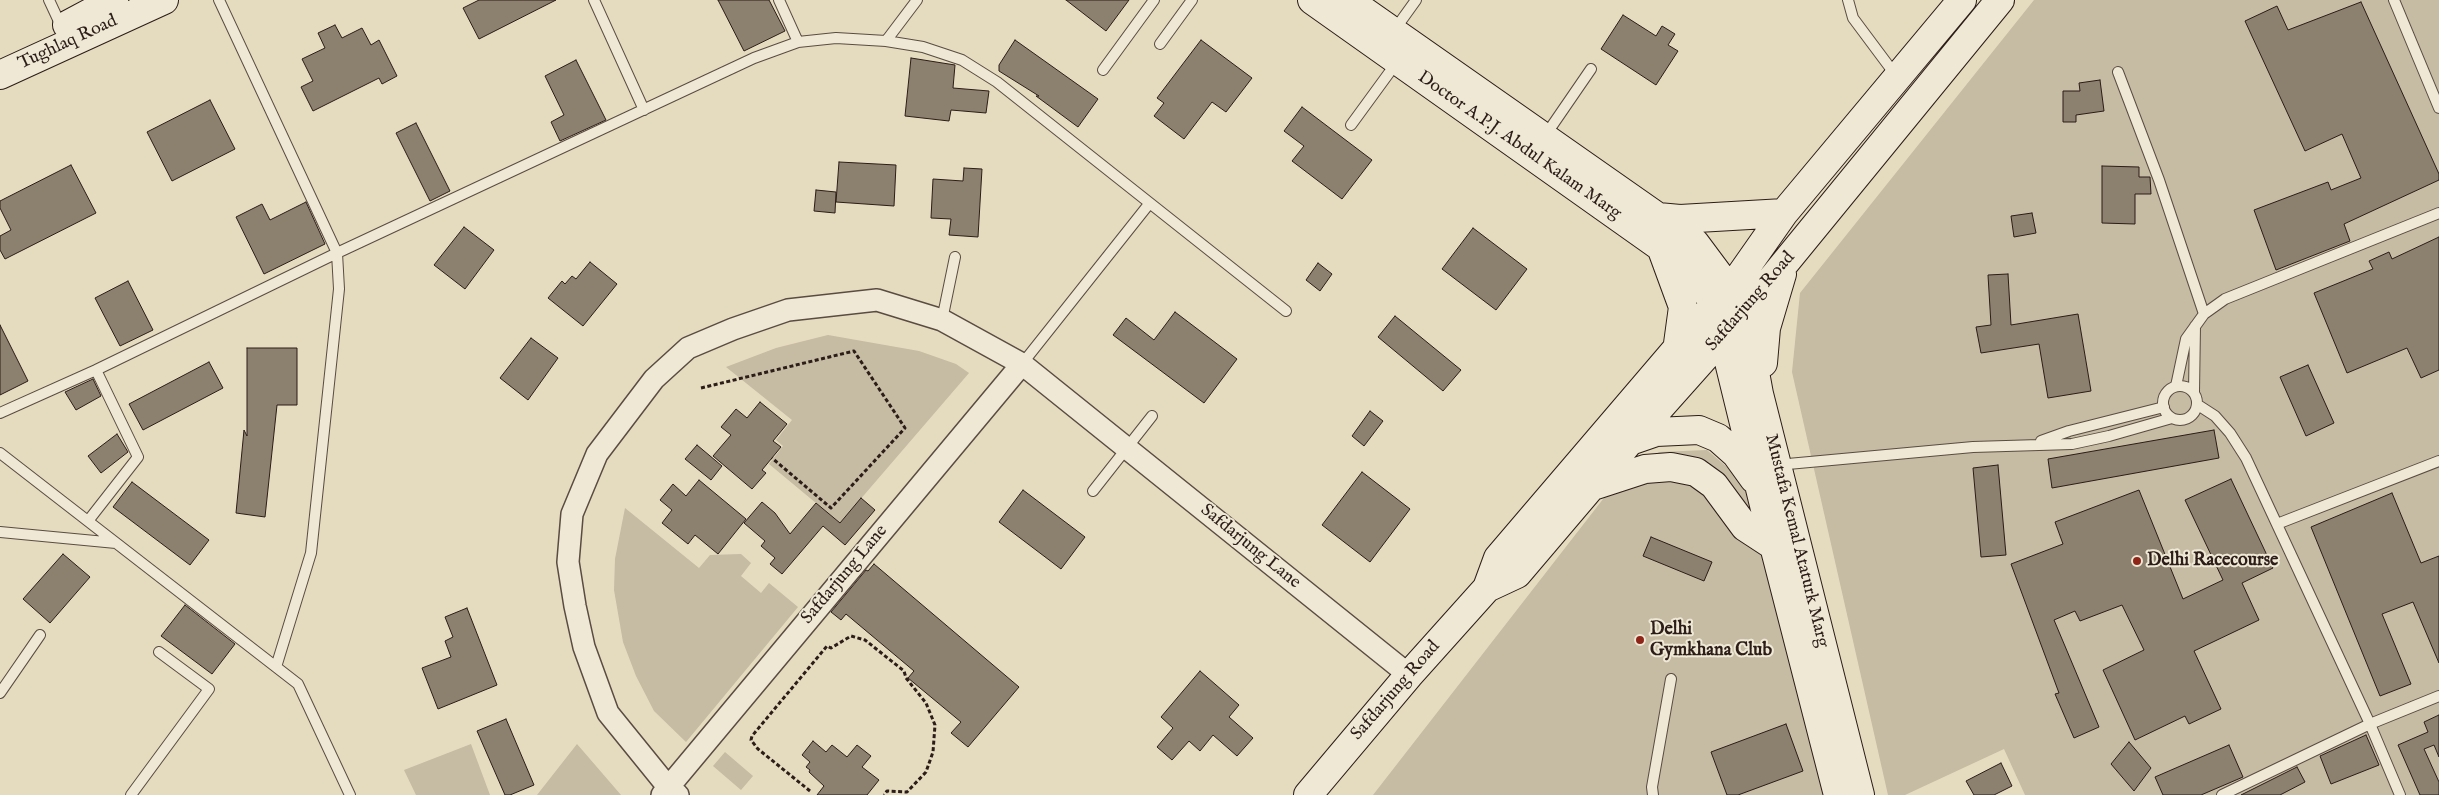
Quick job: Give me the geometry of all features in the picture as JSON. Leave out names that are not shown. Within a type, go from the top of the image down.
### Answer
[{"type":"main road","name":"Tughlaq Road","points":[[0,57],[62,28],[114,0]]},
{"type":"main road","name":"Tughlaq Road","points":[[0,75],[164,0]]},
{"type":"main road","name":"Doctor A.P.J. Abdul Kalam Marg","points":[[1312,0],[1398,61],[1617,202],[1658,218],[1694,243],[1722,297]]},
{"type":"main road","name":"Doctor A.P.J. Abdul Kalam Marg","points":[[1348,0],[1544,138],[1617,202],[1661,247],[1686,265],[1722,297]]},
{"type":"main road","name":"Safdarjung Road","points":[[1308,795],[1409,674],[1487,588],[1498,558],[1722,297],[1784,213],[1962,0]]},
{"type":"main road","name":"Safdarjung Road","points":[[1487,588],[1517,574],[1785,263],[2000,0]]},
{"type":"main road","points":[[1658,218],[1704,218],[1784,213]]},
{"type":"main road","points":[[1661,247],[1683,307],[1677,350]]},
{"type":"main road","points":[[1759,394],[1766,328],[1785,263]]},
{"type":"main road","name":"Mustafa Kemal Ataturk Marg","points":[[1722,297],[1734,322],[1759,394],[1860,795]]},
{"type":"main road","name":"Mustafa Kemal Ataturk Marg","points":[[1734,322],[1729,362],[1838,795]]},
{"type":"main road","points":[[1630,441],[1656,432],[1699,430],[1718,438],[1736,454],[1761,488]]},
{"type":"main road","points":[[1593,486],[1645,469],[1671,467],[1696,472],[1714,485],[1745,527],[1774,546]]},
{"type":"street","name":"Safdarjung Lane","points":[[1022,364],[669,792],[608,713],[584,647],[568,562],[572,514],[597,454],[654,379],[688,348],[788,310],[877,300],[942,320],[1022,364],[1409,674]]},
{"type":"lane","points":[[49,0],[62,28]]},
{"type":"lane","points":[[219,0],[337,253],[339,289],[311,553],[276,667]]},
{"type":"lane","points":[[594,0],[644,110]]},
{"type":"lane","points":[[779,0],[798,42]]},
{"type":"lane","points":[[886,41],[916,0]]},
{"type":"lane","points":[[1103,70],[1154,0]]},
{"type":"lane","points":[[1160,44],[1192,0]]},
{"type":"lane","points":[[1394,32],[1416,0]]},
{"type":"lane","points":[[1848,0],[1853,18],[1897,77]]},
{"type":"lane","points":[[2394,0],[2439,108]]},
{"type":"lane","points":[[0,413],[96,370],[337,253],[754,58],[798,42],[836,38],[886,41],[923,47],[962,60],[998,82],[1149,204],[1286,311]]},
{"type":"lane","points":[[1352,125],[1398,61]]},
{"type":"lane","points":[[1544,138],[1592,69]]},
{"type":"lane","points":[[2118,72],[2158,180],[2204,314]]},
{"type":"lane","name":"Safdarjung Lane","points":[[1022,364],[1149,204]]},
{"type":"lane","points":[[2176,386],[2186,339],[2204,314],[2226,299],[2246,289],[2439,213]]},
{"type":"lane","points":[[942,320],[955,257]]},
{"type":"lane","points":[[2195,326],[2194,392],[2198,405],[2215,416],[2230,433],[2246,458],[2370,724],[2400,795]]},
{"type":"lane","points":[[88,521],[138,457],[96,370]]},
{"type":"lane","points":[[2172,418],[2164,407],[2165,394],[2176,386],[2189,387],[2194,392]]},
{"type":"lane","points":[[1777,465],[2033,444],[2072,444],[2109,436],[2172,418],[2178,420],[2191,416],[2198,405]]},
{"type":"lane","points":[[2033,444],[2069,431],[2164,407]]},
{"type":"lane","points":[[1093,491],[1152,416]]},
{"type":"lane","points":[[0,453],[298,684],[350,795]]},
{"type":"lane","points":[[2277,524],[2439,460]]},
{"type":"lane","points":[[0,532],[116,543]]},
{"type":"lane","points":[[0,693],[40,635]]},
{"type":"lane","points":[[131,795],[209,689],[159,652]]},
{"type":"lane","points":[[1653,795],[1652,787],[1671,679]]},
{"type":"lane","points":[[2222,795],[2370,724],[2439,696]]},
{"type":"path","points":[[701,388],[854,351],[905,428],[831,508],[772,458]]},
{"type":"path","points":[[810,791],[758,749],[751,740],[752,736],[827,646],[831,648],[851,636],[865,640],[904,671],[906,678],[926,703],[935,726],[934,752],[926,772],[907,792],[887,791],[884,795]]},
{"type":"shaded area","name":"Delhi Racecourse","points":[[2034,0],[2439,0],[2439,795],[2025,795],[2004,749],[1905,795],[1888,795],[1792,372],[1800,293]]},
{"type":"shaded area","points":[[828,335],[919,351],[956,364],[969,373],[840,523],[769,464],[783,446],[776,440],[792,420],[726,367],[776,348]]},
{"type":"shaded area","name":"Delhi Gymkhana Club","points":[[1707,450],[1748,485],[1824,795],[1373,795],[1614,485],[1659,452]]},
{"type":"shaded area","points":[[625,508],[699,568],[710,555],[741,554],[751,563],[741,576],[761,593],[769,583],[798,607],[686,742],[654,711],[636,676],[623,642],[614,590],[615,559]]},
{"type":"shaded area","points":[[471,744],[490,795],[416,795],[404,770]]},
{"type":"shaded area","points":[[577,744],[621,795],[537,795]]},
{"type":"shaded area","points":[[725,752],[753,776],[741,790],[713,766]]},
{"type":"building","points":[[479,0],[556,0],[479,39],[463,8]]},
{"type":"building","points":[[718,0],[769,0],[785,31],[744,51]]},
{"type":"building","points":[[1066,0],[1129,0],[1106,31]]},
{"type":"building","points":[[2361,2],[2439,174],[2439,180],[2344,224],[2350,241],[2276,270],[2254,210],[2328,182],[2331,190],[2361,178],[2342,134],[2305,151],[2245,21],[2277,6],[2288,30]]},
{"type":"building","points":[[1623,15],[1656,36],[1662,26],[1675,34],[1668,45],[1678,51],[1656,85],[1601,49]]},
{"type":"building","points":[[335,25],[342,38],[362,28],[371,45],[379,40],[397,76],[382,84],[379,78],[313,111],[301,87],[313,81],[302,59],[325,48],[318,33]]},
{"type":"building","points":[[1015,40],[1098,99],[1078,127],[1036,96],[1039,96],[999,71],[999,65]]},
{"type":"building","points":[[1201,40],[1252,78],[1226,112],[1212,102],[1184,139],[1154,116],[1164,103],[1157,98]]},
{"type":"building","points":[[911,58],[955,65],[953,88],[989,91],[986,113],[951,110],[949,121],[905,116]]},
{"type":"building","points":[[576,60],[606,120],[560,141],[551,122],[564,115],[545,76]]},
{"type":"building","points":[[2100,80],[2104,111],[2076,115],[2076,122],[2063,122],[2063,91],[2080,91],[2079,83]]},
{"type":"building","points":[[210,100],[235,149],[172,181],[147,132]]},
{"type":"building","points":[[1302,107],[1372,160],[1342,199],[1292,161],[1304,146],[1284,131]]},
{"type":"building","points":[[416,123],[450,191],[430,201],[396,133]]},
{"type":"building","points":[[839,162],[896,165],[894,206],[836,202]]},
{"type":"building","points":[[71,165],[96,213],[5,259],[0,250],[0,236],[11,230],[0,208],[0,201]]},
{"type":"building","points":[[2102,166],[2139,167],[2139,177],[2150,177],[2151,194],[2135,194],[2135,224],[2102,223]]},
{"type":"building","points":[[964,168],[982,169],[978,237],[949,235],[951,219],[931,218],[933,179],[963,181]]},
{"type":"building","points":[[816,190],[836,192],[835,213],[814,211]]},
{"type":"building","points":[[306,202],[325,244],[264,274],[236,217],[262,204],[270,220]]},
{"type":"building","points":[[2032,213],[2036,233],[2014,237],[2011,216]]},
{"type":"building","points":[[464,227],[494,250],[465,289],[434,265]]},
{"type":"building","points":[[1473,228],[1527,269],[1496,310],[1442,269]]},
{"type":"building","points":[[2439,237],[2439,370],[2421,378],[2407,348],[2347,373],[2314,293],[2373,269],[2369,261],[2389,252],[2392,259]]},
{"type":"building","points":[[590,262],[617,284],[583,326],[548,298],[562,281],[565,284],[572,276],[576,279]]},
{"type":"building","points":[[1318,263],[1332,274],[1320,291],[1306,280]]},
{"type":"building","points":[[2008,274],[2011,325],[2078,314],[2091,391],[2048,398],[2039,344],[1981,353],[1976,327],[1991,325],[1988,275]]},
{"type":"building","points":[[128,281],[153,330],[120,346],[95,298]]},
{"type":"building","points":[[1175,312],[1237,359],[1204,403],[1113,335],[1126,318],[1154,340]]},
{"type":"building","points":[[1395,316],[1461,370],[1443,391],[1378,337]]},
{"type":"building","points":[[0,325],[28,381],[0,395]]},
{"type":"building","points":[[531,338],[558,358],[528,400],[500,378]]},
{"type":"building","points":[[247,348],[297,348],[297,405],[277,405],[265,517],[236,513],[244,430],[247,436]]},
{"type":"building","points":[[209,362],[223,388],[143,430],[129,404]]},
{"type":"building","points":[[2308,365],[2334,423],[2306,436],[2280,377]]},
{"type":"building","points":[[93,379],[101,396],[76,410],[65,392]]},
{"type":"building","points":[[760,402],[787,424],[773,441],[781,447],[762,470],[766,473],[752,489],[713,456],[731,435],[721,427],[736,409],[747,418]]},
{"type":"building","points":[[1370,411],[1383,421],[1364,446],[1352,436]]},
{"type":"building","points":[[2214,430],[2219,458],[2052,488],[2048,459]]},
{"type":"building","points":[[117,434],[128,452],[101,473],[88,456]]},
{"type":"building","points":[[697,445],[722,466],[711,480],[685,459]]},
{"type":"building","points":[[1998,465],[2006,555],[1981,557],[1973,468]]},
{"type":"building","points":[[1362,472],[1410,509],[1370,562],[1322,525]]},
{"type":"building","points":[[2231,479],[2273,568],[2242,583],[2259,620],[2194,651],[2221,709],[2189,724],[2185,716],[2135,740],[2103,670],[2144,650],[2122,605],[2080,621],[2075,611],[2054,620],[2099,727],[2074,738],[2055,694],[2059,693],[2011,564],[2063,544],[2055,522],[2139,490],[2183,599],[2223,580],[2185,500]]},
{"type":"building","points":[[699,480],[746,519],[718,554],[695,535],[688,544],[662,523],[672,510],[660,500],[673,484],[686,496]]},
{"type":"building","points":[[132,482],[209,540],[190,565],[113,507]]},
{"type":"building","points":[[1023,490],[1085,537],[1061,569],[999,522]]},
{"type":"building","points":[[2392,493],[2421,563],[2439,556],[2439,663],[2413,602],[2382,614],[2411,684],[2380,696],[2311,527]]},
{"type":"building","points":[[861,498],[875,510],[845,545],[823,526],[782,574],[770,564],[775,558],[761,546],[765,541],[744,523],[762,502],[775,513],[790,534],[816,503],[840,523]]},
{"type":"building","points":[[1651,537],[1712,562],[1704,581],[1643,556]]},
{"type":"building","points":[[63,554],[90,577],[50,623],[23,599]]},
{"type":"building","points":[[874,564],[1019,687],[968,747],[951,733],[961,722],[908,678],[914,671],[846,614],[841,620],[831,612],[866,570],[868,571]]},
{"type":"building","points":[[185,605],[235,644],[212,674],[161,636]]},
{"type":"building","points":[[467,608],[497,685],[438,709],[422,668],[451,657],[445,641],[453,637],[445,617]]},
{"type":"building","points":[[1200,671],[1239,705],[1229,717],[1253,738],[1237,756],[1213,735],[1200,751],[1189,741],[1172,760],[1157,747],[1173,728],[1161,717]]},
{"type":"building","points":[[2439,715],[2439,757],[2434,745],[2424,749],[2439,782],[2439,795],[2420,795],[2398,745],[2428,732],[2424,722]]},
{"type":"building","points":[[506,719],[534,785],[510,795],[505,795],[477,731]]},
{"type":"building","points":[[1786,724],[1803,771],[1738,795],[1727,795],[1711,752]]},
{"type":"building","points":[[2366,735],[2379,765],[2331,784],[2320,756]]},
{"type":"building","points":[[813,741],[826,752],[832,745],[847,757],[857,745],[871,756],[862,767],[879,780],[867,795],[817,795],[824,786],[809,772],[810,770],[806,767],[810,762],[802,755]]},
{"type":"building","points":[[2129,742],[2151,768],[2134,791],[2111,764]]},
{"type":"building","points":[[2229,745],[2243,777],[2201,795],[2163,795],[2155,777]]},
{"type":"building","points":[[2001,763],[2012,786],[1994,795],[1974,795],[1966,781]]},
{"type":"building","points":[[2297,767],[2305,782],[2280,795],[2241,795]]},
{"type":"place","name":"Delhi Racecourse","points":[[2137,561]]},
{"type":"place","name":"Delhi Gymkhana Club","points":[[1640,640]]}]
